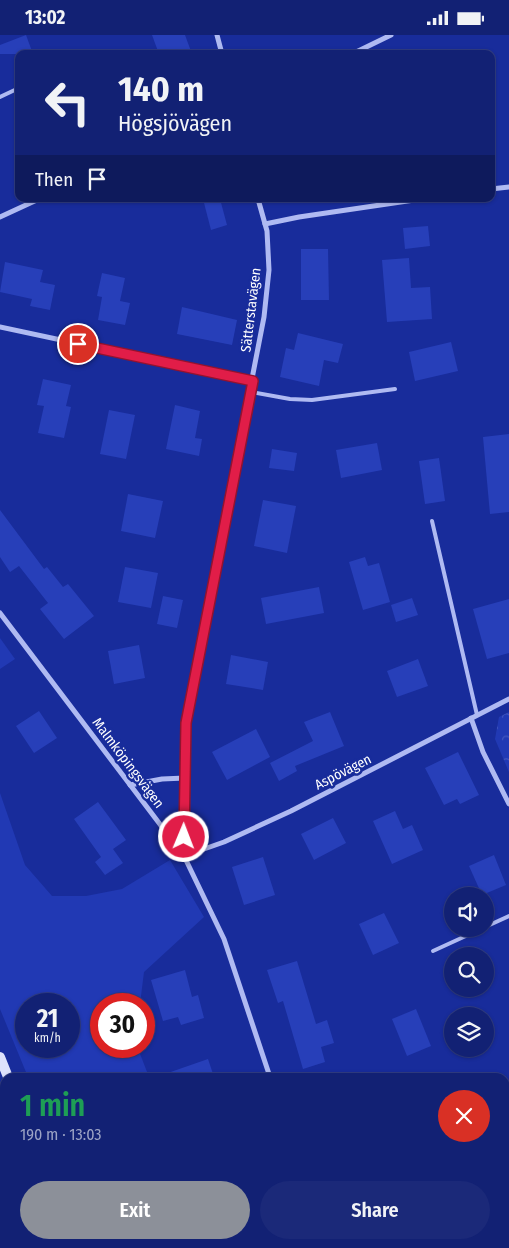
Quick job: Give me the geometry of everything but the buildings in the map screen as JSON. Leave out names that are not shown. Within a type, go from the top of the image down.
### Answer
[{"type":"main road","points":[[0,1057],[6,1073]]},
{"type":"street","points":[[217,35],[221,50]]},
{"type":"street","points":[[360,50],[392,35]]},
{"type":"street","points":[[495,189],[509,187]]},
{"type":"street","points":[[0,217],[32,202]]},
{"type":"street","name":"Sätterstavägen","points":[[184,856],[186,723],[264,317],[268,270],[267,231],[259,202]]},
{"type":"street","points":[[265,224],[400,202]]},
{"type":"street","points":[[0,327],[253,381]]},
{"type":"street","name":"Malmköpingsvägen","points":[[0,613],[184,856],[224,939],[269,1073]]},
{"type":"street","name":"Aspövägen","points":[[184,856],[224,842],[291,811],[509,699]]},
{"type":"street","points":[[471,718],[483,752],[509,804]]},
{"type":"street","points":[[130,785],[162,779],[185,778]]},
{"type":"lane","points":[[0,97],[15,90]]},
{"type":"lane","points":[[250,392],[290,399],[312,400],[395,389]]},
{"type":"lane","points":[[432,521],[477,715]]},
{"type":"lane","points":[[494,923],[509,916]]},
{"type":"lane","points":[[433,951],[464,937]]},
{"type":"green space","points":[[0,638],[15,659],[0,669]]},
{"type":"green space","points":[[509,712],[509,772],[495,739],[499,717]]},
{"type":"green space","points":[[0,793],[25,865],[52,896],[86,896],[122,889],[170,860],[204,917],[144,972],[141,993],[90,993],[90,1058],[142,1058],[147,1073],[26,1073],[20,1058],[80,1058],[80,993],[15,993],[15,1045],[0,1009]]},
{"type":"route","points":[[78,344],[253,381],[186,723],[184,837]]}]
